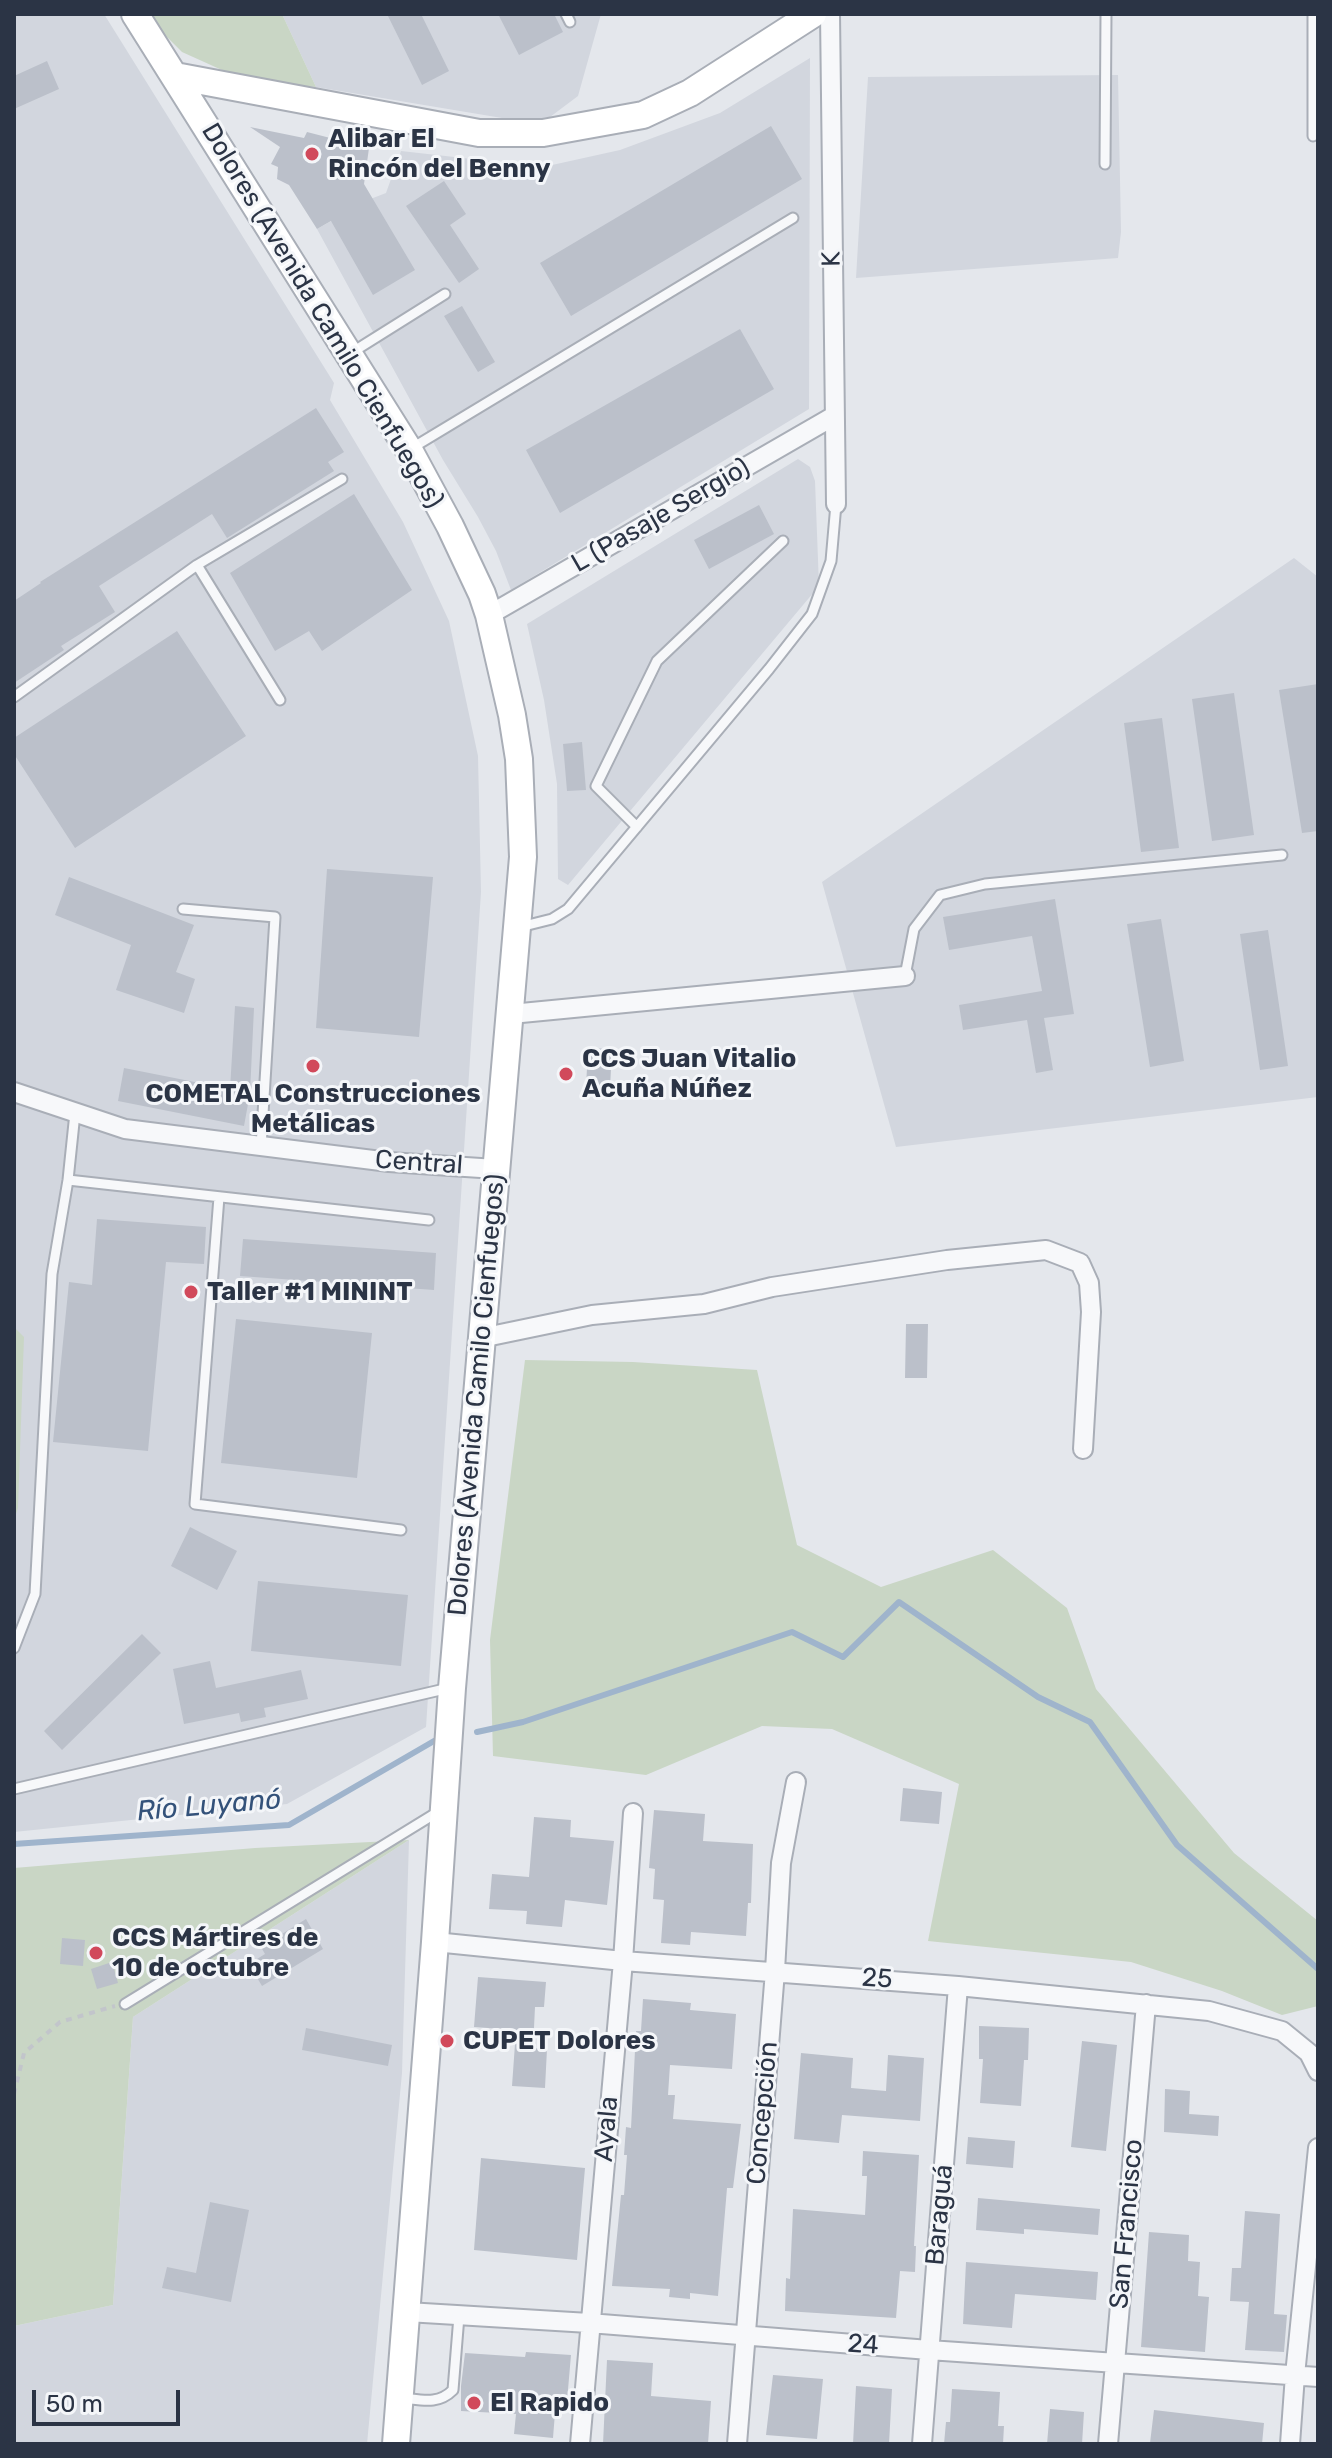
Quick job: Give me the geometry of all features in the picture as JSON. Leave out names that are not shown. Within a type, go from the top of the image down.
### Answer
[{"type":"main road","name":"Dolores (Avenida Camilo Cienfuegos)","points":[[135,14],[409,450],[450,526],[489,615],[519,759],[523,857],[452,1688],[396,2444]]},
{"type":"main road","points":[[175,76],[479,133],[543,133],[643,115],[690,93],[813,14]]},
{"type":"street","name":"K","points":[[830,14],[836,504]]},
{"type":"street","name":"L (Pasaje Sergio)","points":[[489,615],[834,416]]},
{"type":"street","points":[[511,1014],[905,976]]},
{"type":"street","name":"Central","points":[[14,1092],[125,1129],[389,1162],[496,1169]]},
{"type":"street","points":[[481,1338],[592,1315],[704,1304],[772,1287],[947,1260],[1046,1250],[1080,1263],[1089,1283],[1091,1312],[1083,1449]]},
{"type":"street","name":"Concepción","points":[[737,2444],[781,1863],[796,1782]]},
{"type":"street","name":"Ayala","points":[[580,2444],[623,1961],[633,1813]]},
{"type":"street","name":"25","points":[[435,1942],[623,1961],[958,1986],[1209,2011],[1282,2031],[1309,2053],[1318,2071]]},
{"type":"street","name":"Baraguá","points":[[922,2444],[958,1986]]},
{"type":"street","name":"San Francisco","points":[[1108,2444],[1146,2004]]},
{"type":"street","points":[[1290,2444],[1318,2148]]},
{"type":"street","name":"24","points":[[407,2312],[1318,2377]]},
{"type":"lane","points":[[1105,164],[1106,14]]},
{"type":"lane","points":[[1313,14],[1313,136]]},
{"type":"lane","points":[[409,450],[793,218]]},
{"type":"lane","points":[[349,354],[445,294]]},
{"type":"lane","points":[[14,697],[197,565],[342,479]]},
{"type":"lane","points":[[517,928],[552,919],[568,909],[812,614],[831,561],[836,504]]},
{"type":"lane","points":[[637,827],[596,786],[657,661],[783,541]]},
{"type":"lane","points":[[197,565],[280,700]]},
{"type":"lane","points":[[905,976],[914,929],[940,895],[985,884],[1282,855]]},
{"type":"lane","points":[[183,909],[275,917],[261,1147]]},
{"type":"lane","points":[[14,1648],[35,1594],[52,1274],[68,1180],[75,1113]]},
{"type":"lane","points":[[68,1180],[429,1220]]},
{"type":"lane","points":[[219,1197],[195,1504],[401,1530]]},
{"type":"lane","points":[[14,1789],[452,1688]]},
{"type":"lane","points":[[125,2004],[444,1808]]},
{"type":"lane","points":[[400,2398],[435,2401],[453,2390],[459,2316]]},
{"type":"path","points":[[14,2094],[24,2053],[60,2022],[125,2004]]},
{"type":"shaded area","points":[[14,14],[104,14],[334,383],[330,400],[403,522],[449,621],[478,756],[481,892],[426,1727],[287,1804],[14,1832]]},
{"type":"shaded area","points":[[282,14],[601,14],[578,96],[550,117],[520,121],[316,87]]},
{"type":"shaded area","points":[[810,58],[809,409],[511,590],[478,517],[443,460],[317,229],[386,193],[401,151],[543,167],[620,150],[720,113]]},
{"type":"shaded area","points":[[1118,75],[1121,232],[1118,258],[856,278],[868,77]]},
{"type":"shaded area","points":[[798,459],[810,467],[815,481],[819,586],[568,885],[558,879],[557,784],[544,700],[527,624]]},
{"type":"shaded area","points":[[1294,558],[1318,577],[1318,1097],[896,1147],[822,882]]},
{"type":"shaded area","points":[[409,1840],[402,2073],[367,2444],[14,2444],[14,2326],[113,2305],[133,2017]]},
{"type":"green space","points":[[144,14],[282,14],[316,87],[244,80],[182,52]]},
{"type":"green space","points":[[14,1327],[24,1337],[18,1508],[14,1520]]},
{"type":"green space","points":[[525,1360],[633,1362],[757,1370],[797,1545],[881,1587],[993,1550],[1067,1608],[1096,1689],[1234,1853],[1318,1921],[1318,2006],[1282,2015],[1222,1991],[1131,1962],[928,1941],[959,1784],[832,1729],[762,1726],[646,1775],[493,1756],[490,1640]]},
{"type":"green space","points":[[409,1840],[133,2017],[113,2305],[14,2326],[14,1868],[255,1848]]},
{"type":"building","points":[[387,14],[421,14],[449,71],[422,85]]},
{"type":"building","points":[[498,14],[554,14],[563,32],[519,55]]},
{"type":"building","points":[[47,61],[59,89],[14,109],[14,76]]},
{"type":"building","points":[[771,126],[802,179],[571,316],[540,263]]},
{"type":"building","points":[[250,127],[304,138],[307,132],[369,148],[364,184],[415,270],[373,295],[331,221],[317,229],[289,185],[277,179],[278,167],[271,164],[280,147]]},
{"type":"building","points":[[444,181],[466,214],[450,225],[479,269],[459,283],[406,206]]},
{"type":"building","points":[[462,306],[495,362],[478,372],[444,316]]},
{"type":"building","points":[[740,329],[774,389],[560,513],[526,450]]},
{"type":"building","points":[[316,408],[344,452],[328,462],[334,471],[227,538],[212,514],[99,586],[115,612],[61,646],[64,650],[14,683],[14,601]]},
{"type":"building","points":[[354,494],[412,590],[322,651],[309,631],[275,651],[230,573]]},
{"type":"building","points":[[759,505],[774,534],[709,569],[694,540]]},
{"type":"building","points":[[177,631],[246,736],[75,848],[14,754],[14,738]]},
{"type":"building","points":[[1318,684],[1318,831],[1302,833],[1279,690]]},
{"type":"building","points":[[1234,693],[1254,835],[1212,841],[1192,699]]},
{"type":"building","points":[[1162,718],[1179,848],[1141,852],[1124,723]]},
{"type":"building","points":[[582,742],[586,790],[567,791],[563,744]]},
{"type":"building","points":[[327,869],[433,877],[419,1037],[316,1028]]},
{"type":"building","points":[[69,877],[194,925],[176,972],[195,979],[184,1013],[116,990],[131,945],[55,915]]},
{"type":"building","points":[[1055,899],[1074,1014],[1044,1018],[1053,1070],[1036,1073],[1027,1020],[963,1030],[959,1005],[1042,991],[1032,936],[949,950],[943,917]]},
{"type":"building","points":[[1161,919],[1184,1061],[1150,1067],[1127,924]]},
{"type":"building","points":[[1268,930],[1288,1066],[1260,1070],[1240,934]]},
{"type":"building","points":[[235,1006],[254,1008],[250,1093],[244,1126],[118,1101],[124,1068],[230,1089]]},
{"type":"building","points":[[588,1048],[612,1049],[610,1088],[586,1087]]},
{"type":"building","points":[[97,1219],[206,1227],[204,1264],[166,1262],[148,1451],[53,1442],[69,1282],[92,1285]]},
{"type":"building","points":[[243,1239],[436,1253],[434,1290],[240,1276]]},
{"type":"building","points":[[236,1319],[372,1333],[357,1478],[221,1463]]},
{"type":"building","points":[[906,1324],[928,1324],[927,1378],[905,1378]]},
{"type":"building","points":[[190,1527],[237,1551],[217,1590],[171,1566]]},
{"type":"building","points":[[258,1581],[408,1595],[401,1666],[251,1651]]},
{"type":"building","points":[[142,1634],[161,1653],[62,1750],[44,1731]]},
{"type":"building","points":[[210,1661],[216,1688],[301,1670],[308,1699],[264,1708],[266,1717],[241,1722],[239,1713],[184,1724],[173,1669]]},
{"type":"building","points":[[903,1788],[942,1792],[939,1824],[900,1821]]},
{"type":"building","points":[[654,1810],[705,1814],[703,1841],[753,1844],[751,1903],[748,1903],[746,1936],[691,1932],[690,1945],[661,1943],[664,1900],[653,1899],[655,1869],[649,1868]]},
{"type":"building","points":[[534,1817],[571,1820],[570,1837],[614,1841],[607,1905],[565,1900],[562,1927],[526,1924],[527,1911],[489,1909],[492,1874],[529,1877]]},
{"type":"building","points":[[306,1919],[323,1949],[262,1986],[249,1964],[265,1954],[261,1947]]},
{"type":"building","points":[[62,1938],[85,1940],[83,1966],[60,1964]]},
{"type":"building","points":[[112,1962],[118,1983],[97,1989],[91,1969]]},
{"type":"building","points":[[478,1977],[546,1982],[544,2007],[535,2007],[533,2048],[547,2049],[545,2088],[512,2086],[516,2030],[474,2027]]},
{"type":"building","points":[[643,1999],[691,2003],[690,2010],[736,2014],[732,2069],[670,2065],[668,2095],[675,2095],[673,2119],[741,2124],[733,2188],[727,2188],[718,2296],[690,2293],[690,2299],[669,2297],[670,2289],[612,2286],[621,2195],[624,2195],[626,2127],[631,2128],[636,2031],[641,2031]]},
{"type":"building","points":[[979,2026],[1029,2028],[1021,2106],[980,2103],[983,2059],[979,2059]]},
{"type":"building","points":[[306,2028],[392,2045],[388,2066],[302,2050]]},
{"type":"building","points":[[1082,2041],[1117,2045],[1106,2151],[1071,2147]]},
{"type":"building","points":[[801,2053],[853,2058],[851,2088],[886,2091],[888,2055],[924,2058],[920,2121],[842,2115],[839,2143],[794,2139]]},
{"type":"building","points":[[1165,2089],[1190,2091],[1189,2114],[1219,2116],[1218,2136],[1164,2132]]},
{"type":"building","points":[[968,2137],[1015,2141],[1013,2168],[966,2164]]},
{"type":"building","points":[[863,2151],[919,2155],[915,2272],[900,2271],[896,2318],[785,2311],[786,2278],[790,2279],[793,2209],[865,2215],[867,2176],[862,2176]]},
{"type":"building","points":[[481,2158],[585,2168],[577,2260],[474,2250]]},
{"type":"building","points":[[978,2198],[1100,2209],[1098,2235],[1024,2229],[1024,2234],[976,2230]]},
{"type":"building","points":[[210,2202],[249,2210],[231,2302],[162,2288],[167,2267],[196,2273]]},
{"type":"building","points":[[1245,2211],[1280,2214],[1274,2314],[1287,2315],[1284,2352],[1245,2350],[1249,2302],[1230,2301],[1232,2268],[1241,2268]]},
{"type":"building","points":[[1149,2232],[1189,2235],[1188,2261],[1200,2262],[1198,2296],[1209,2297],[1205,2352],[1141,2347]]},
{"type":"building","points":[[966,2262],[1098,2272],[1096,2300],[1015,2294],[1012,2328],[963,2324]]},
{"type":"building","points":[[526,2352],[571,2355],[567,2401],[556,2400],[553,2438],[514,2434],[516,2414],[461,2411],[465,2353],[525,2357]]},
{"type":"building","points":[[607,2360],[653,2363],[651,2396],[711,2401],[708,2444],[603,2444]]},
{"type":"building","points":[[773,2375],[823,2379],[817,2439],[766,2435]]},
{"type":"building","points":[[856,2386],[892,2389],[889,2444],[853,2444]]},
{"type":"building","points":[[952,2389],[1000,2392],[998,2426],[1004,2426],[1003,2444],[944,2444],[946,2422],[950,2422]]},
{"type":"building","points":[[1050,2409],[1084,2412],[1082,2444],[1047,2444]]},
{"type":"building","points":[[1154,2410],[1264,2423],[1262,2444],[1150,2443]]},
{"type":"waterway","points":[[477,1732],[523,1722],[792,1632],[843,1657],[899,1602],[1038,1697],[1090,1722],[1177,1845],[1318,1969]]},
{"type":"waterway","name":"Río Luyanó","points":[[14,1844],[289,1825],[434,1741]]},
{"type":"place","name":"Alibar El Rincón del Benny","points":[[312,154]]},
{"type":"place","name":"COMETAL Construcciones Metálicas","points":[[313,1066]]},
{"type":"place","name":"CCS Juan Vitalio Acuña Núñez","points":[[566,1074]]},
{"type":"place","name":"Taller #1 MININT","points":[[191,1292]]},
{"type":"place","name":"CCS Mártires de 10 de octubre","points":[[96,1953]]},
{"type":"place","name":"CUPET Dolores","points":[[447,2041]]},
{"type":"place","name":"El Rapido","points":[[474,2403]]}]
